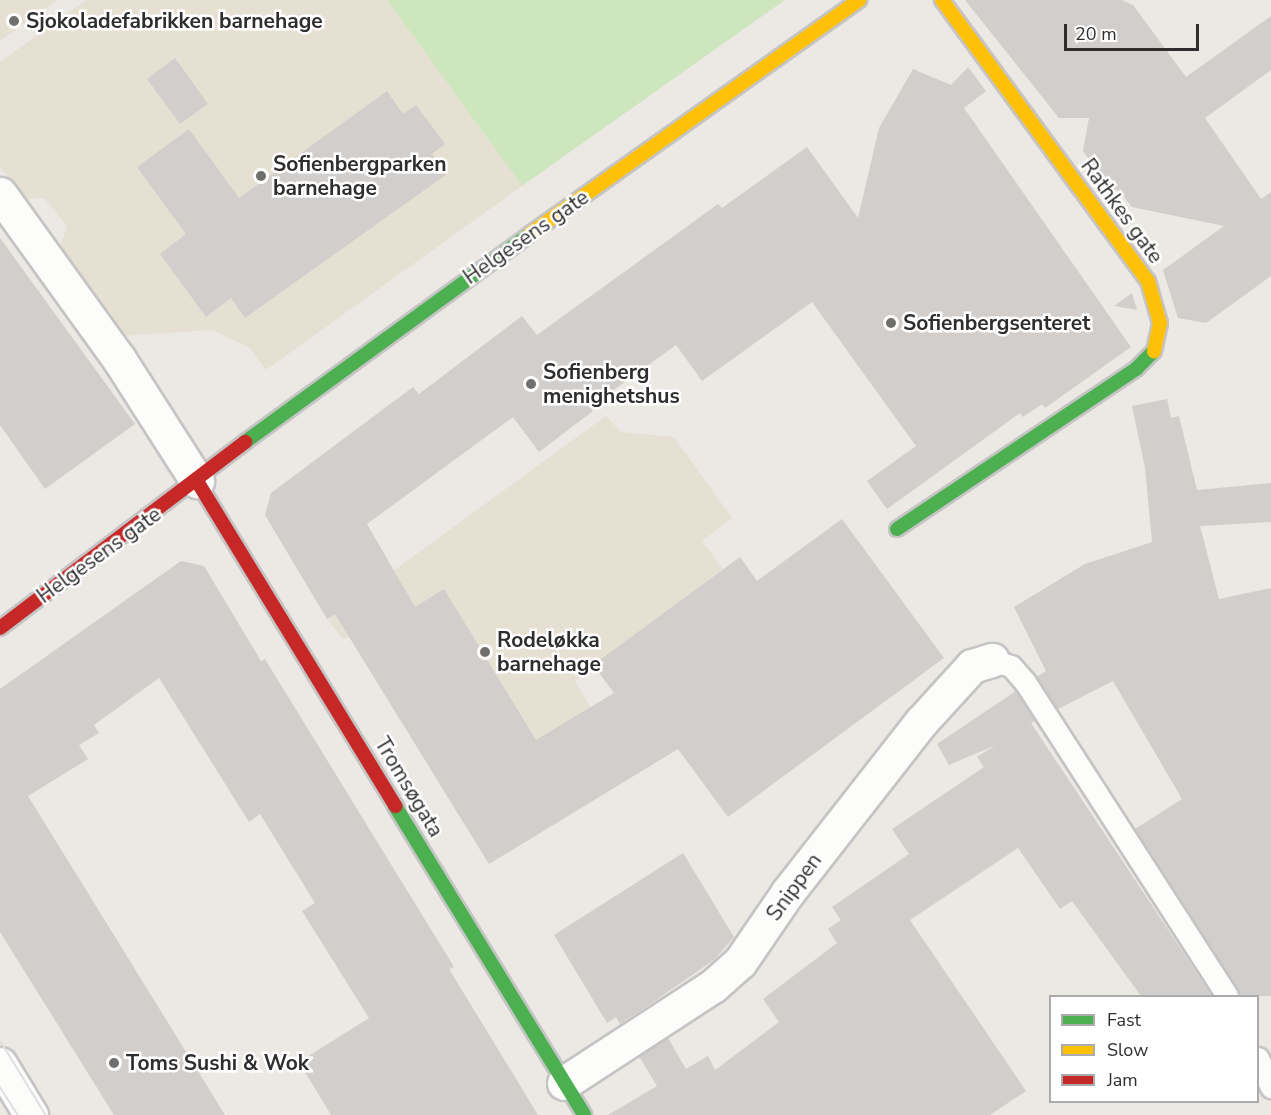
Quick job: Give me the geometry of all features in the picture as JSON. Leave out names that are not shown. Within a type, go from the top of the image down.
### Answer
[{"type":"street","name":"Helgesens gate","points":[[0,628],[367,350],[860,0]]},
{"type":"street","name":"Rathkes gate","points":[[897,529],[1136,369],[1156,349],[1160,323],[1148,281],[942,0]]},
{"type":"street","points":[[0,194],[119,359],[197,481]]},
{"type":"street","name":"Tromsøgata","points":[[197,481],[584,1115]]},
{"type":"street","name":"Snippen","points":[[564,1083],[713,986],[740,963],[788,892],[921,722],[972,666],[992,660]]},
{"type":"street","points":[[0,1064],[31,1115]]},
{"type":"lane","points":[[992,660],[1011,666],[1025,682],[1226,995]]},
{"type":"lane","points":[[1259,1062],[1271,1087]]},
{"type":"shaded area","name":"Sjokoladefabrikken barnehage","points":[[0,0],[57,0],[0,41]]},
{"type":"shaded area","name":"Sofienbergparken barnehage","points":[[86,0],[387,0],[522,186],[266,370],[250,348],[213,330],[121,336],[59,249],[67,226],[44,198],[24,200],[0,167],[0,62]]},
{"type":"shaded area","name":"Rodeløkka barnehage","points":[[606,416],[621,432],[674,437],[732,518],[702,541],[723,569],[575,681],[591,708],[585,711],[578,810],[489,864],[349,637],[343,639],[327,619]]},
{"type":"green space","points":[[387,0],[785,0],[522,186]]},
{"type":"building","points":[[965,0],[1122,0],[1133,5],[1186,77],[1271,16],[1271,70],[1205,118],[1261,199],[1271,192],[1271,276],[1206,323],[1178,318],[1163,270],[1224,226],[1132,207],[1118,190],[1111,190],[1083,151],[1089,118],[1059,118]]},
{"type":"building","points":[[175,58],[208,104],[180,124],[147,79]]},
{"type":"building","points":[[968,67],[986,91],[964,108],[1131,347],[1045,408],[1042,404],[1023,417],[1020,413],[887,509],[867,481],[916,446],[812,302],[702,381],[676,345],[590,407],[593,411],[539,452],[513,417],[367,524],[415,607],[444,589],[536,740],[614,693],[593,665],[740,557],[757,581],[842,519],[944,658],[728,817],[678,749],[489,864],[335,614],[327,619],[265,515],[271,493],[413,387],[419,394],[522,316],[537,335],[718,204],[722,208],[807,147],[858,218],[879,128],[913,69],[951,85]]},
{"type":"building","points":[[387,91],[403,114],[416,105],[445,144],[432,154],[447,174],[245,318],[231,298],[206,317],[160,254],[186,234],[137,167],[189,129],[239,198]]},
{"type":"building","points":[[0,238],[135,424],[45,489],[0,425]]},
{"type":"building","points":[[1132,293],[1137,310],[1114,306]]},
{"type":"building","points":[[1167,399],[1171,418],[1179,416],[1197,490],[1271,483],[1271,522],[1200,526],[1219,599],[1271,588],[1271,996],[1239,995],[1135,829],[1182,799],[1113,681],[1058,709],[1037,677],[1046,671],[1014,607],[1085,564],[1152,542],[1145,468],[1132,406]]},
{"type":"building","points":[[181,561],[204,566],[261,661],[265,659],[454,967],[449,969],[538,1115],[331,1115],[299,1062],[369,1018],[302,911],[315,903],[260,814],[249,822],[159,678],[94,725],[99,733],[79,745],[88,759],[28,796],[225,1115],[114,1115],[0,932],[0,689]]},
{"type":"building","points":[[1016,691],[1035,721],[1031,723],[1211,995],[1140,995],[1072,901],[1060,909],[1018,848],[910,920],[1026,1091],[990,1115],[608,1115],[657,1086],[639,1056],[668,1038],[686,1069],[708,1056],[715,1070],[779,1022],[763,999],[837,943],[828,929],[841,920],[832,907],[909,854],[892,829],[984,767],[977,757],[996,745],[949,765],[937,744]]},
{"type":"building","points":[[683,853],[734,937],[715,959],[649,1005],[620,1024],[616,1017],[607,1023],[554,935]]},
{"type":"tram line","points":[[0,1040],[46,1115]]},
{"type":"tram line","points":[[0,1087],[18,1115]]},
{"type":"traffic: fast","points":[[245,442],[530,234]]},
{"type":"traffic: fast","points":[[897,529],[1136,369],[1154,351]]},
{"type":"traffic: fast","points":[[395,806],[584,1115]]},
{"type":"traffic: slow","points":[[530,234],[859,0]]},
{"type":"traffic: slow","points":[[942,0],[1148,281],[1160,323],[1154,351]]},
{"type":"traffic: jam","points":[[0,628],[245,442]]},
{"type":"traffic: jam","points":[[197,481],[395,806]]},
{"type":"place","name":"Sjokoladefabrikken barnehage","points":[[14,21]]},
{"type":"place","name":"Sofienbergparken barnehage","points":[[261,176]]},
{"type":"place","name":"Sofienbergsenteret","points":[[891,323]]},
{"type":"place","name":"Sofienberg menighetshus","points":[[531,384]]},
{"type":"place","name":"Rodeløkka barnehage","points":[[485,652]]},
{"type":"place","name":"Toms Sushi & Wok","points":[[114,1063]]}]
